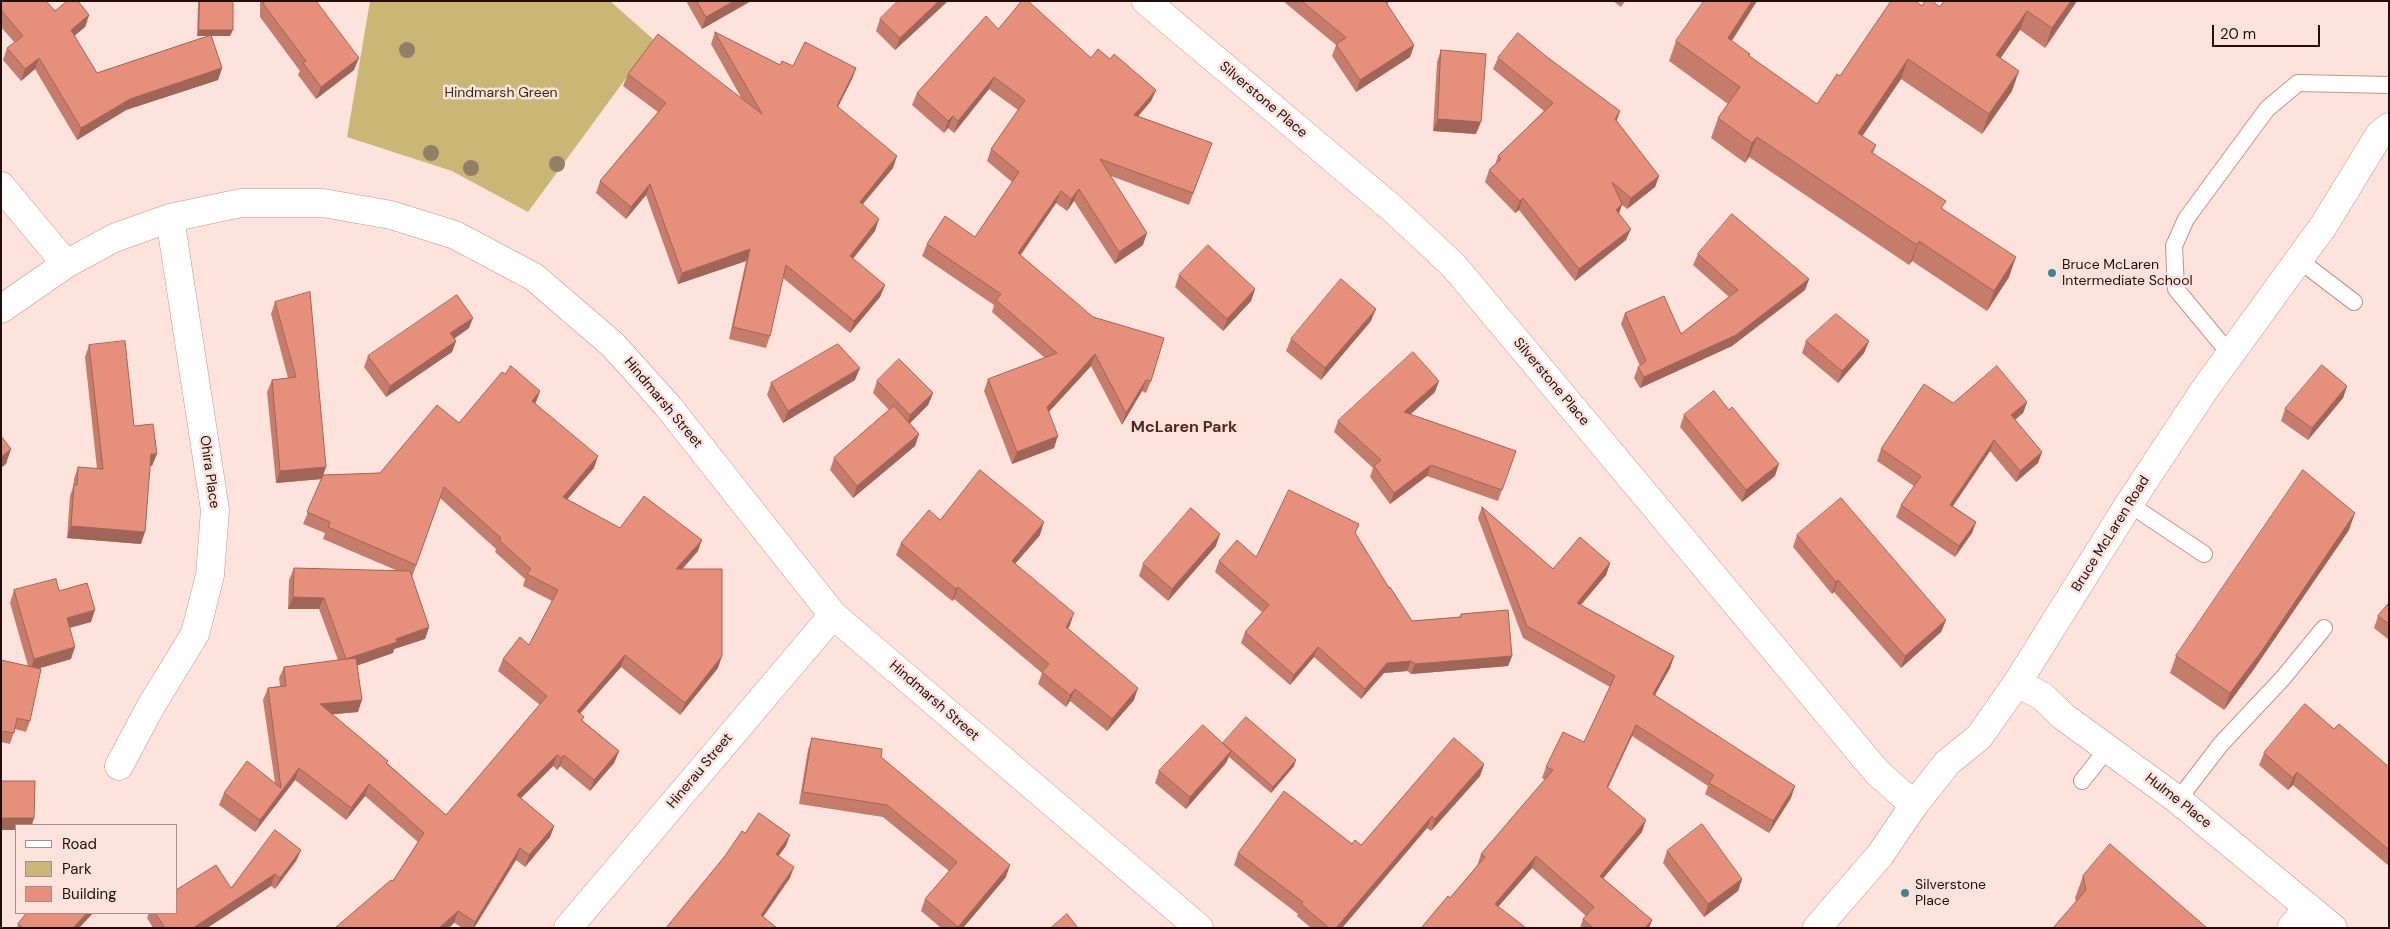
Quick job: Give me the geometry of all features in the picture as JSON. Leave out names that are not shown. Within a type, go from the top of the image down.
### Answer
[{"type":"street","name":"Silverstone Place","points":[[1146,1],[1394,210],[1454,266],[1877,772],[1914,804]]},
{"type":"street","name":"Bruce McLaren Road","points":[[1817,928],[1880,855],[1914,804],[1947,763],[1979,737],[2018,683],[2130,504],[2230,353],[2324,225],[2379,135],[2389,127]]},
{"type":"street","points":[[1,186],[66,264]]},
{"type":"street","name":"Hindmarsh Street","points":[[1,309],[66,264],[114,238],[170,218],[242,203],[323,203],[391,215],[455,235],[534,277],[613,345],[667,405],[833,615],[1199,928]]},
{"type":"street","name":"Ohira Place","points":[[119,766],[195,634],[210,575],[215,510],[170,218]]},
{"type":"street","name":"Hinerau Street","points":[[568,928],[833,615]]},
{"type":"street","name":"Hulme Place","points":[[2018,683],[2042,696],[2064,717],[2178,800],[2333,928]]},
{"type":"street","points":[[2291,928],[2308,907]]},
{"type":"lane","points":[[2230,353],[2176,289],[2174,246],[2186,219],[2267,109],[2298,83],[2389,85]]},
{"type":"lane","points":[[2299,260],[2354,302]]},
{"type":"lane","points":[[2130,504],[2204,554]]},
{"type":"lane","points":[[2178,800],[2221,744],[2283,678],[2324,628]]},
{"type":"lane","points":[[2082,781],[2107,748]]},
{"type":"green space","name":"Hindmarsh Green","points":[[370,1],[610,1],[654,40],[528,212],[452,171],[347,137]]},
{"type":"building","points":[[1,1],[46,1],[55,11],[67,1],[78,1],[89,15],[71,30],[97,73],[211,35],[222,68],[130,99],[81,128],[39,58],[25,69],[7,48],[23,36],[1,10]]},
{"type":"building","points":[[200,1],[233,1],[233,30],[199,30]]},
{"type":"building","points":[[264,1],[316,1],[359,58],[321,87],[303,63],[306,61],[264,5]]},
{"type":"building","points":[[697,1],[734,1],[706,17]]},
{"type":"building","points":[[898,1],[939,1],[900,38],[880,19]]},
{"type":"building","points":[[1022,1],[1028,1],[1091,58],[1098,49],[1110,59],[1114,54],[1156,90],[1134,115],[1212,143],[1193,193],[1100,159],[1147,233],[1119,252],[1079,189],[1071,199],[1061,191],[1018,253],[1093,317],[1164,338],[1151,381],[1146,380],[1126,413],[1095,354],[1047,407],[1058,436],[1017,452],[988,379],[1057,353],[996,300],[1001,294],[927,244],[945,216],[975,237],[1019,172],[991,149],[1025,100],[994,77],[958,121],[953,116],[948,121],[917,93],[986,16],[998,29]]},
{"type":"building","points":[[1302,1],[1385,1],[1414,45],[1360,80],[1336,44],[1346,38]]},
{"type":"building","points":[[1704,1],[1752,1],[1728,38],[1750,54],[1748,55],[1817,104],[1837,74],[1840,76],[1891,1],[1915,1],[1922,6],[1925,1],[1932,1],[1940,7],[1944,1],[2071,1],[2052,28],[2027,11],[1996,55],[2019,71],[1989,114],[1908,59],[1858,133],[1876,145],[1871,152],[1946,201],[1941,208],[2016,257],[1994,291],[1919,241],[1917,245],[1757,137],[1752,143],[1718,118],[1740,87],[1676,41]]},
{"type":"building","points":[[715,32],[780,65],[782,61],[793,66],[805,42],[856,68],[837,106],[897,156],[860,202],[879,219],[850,256],[885,285],[854,321],[786,265],[770,336],[733,327],[750,249],[682,273],[650,184],[631,207],[600,181],[666,103],[628,74],[658,34],[762,114]]},
{"type":"building","points":[[1518,33],[1620,111],[1615,119],[1659,176],[1631,198],[1612,182],[1622,204],[1616,210],[1631,229],[1579,269],[1523,198],[1520,201],[1489,170],[1501,159],[1498,156],[1553,103],[1498,58]]},
{"type":"building","points":[[1441,50],[1486,54],[1481,122],[1438,119]]},
{"type":"building","points":[[1732,214],[1809,279],[1736,335],[1644,377],[1638,367],[1646,361],[1625,313],[1664,296],[1681,334],[1738,290],[1698,254]]},
{"type":"building","points":[[1208,245],[1255,289],[1227,319],[1179,275]]},
{"type":"building","points":[[1341,279],[1376,309],[1325,368],[1291,339]]},
{"type":"building","points":[[310,292],[326,467],[280,471],[272,380],[296,377],[275,302]]},
{"type":"building","points":[[457,295],[473,318],[450,333],[456,341],[390,386],[368,356]]},
{"type":"building","points":[[1836,314],[1869,341],[1842,371],[1806,341]]},
{"type":"building","points":[[125,341],[134,426],[153,424],[157,454],[151,454],[145,532],[71,526],[74,485],[77,485],[78,467],[103,469],[89,345]]},
{"type":"building","points":[[838,344],[860,368],[788,411],[771,383]]},
{"type":"building","points":[[1413,352],[1439,381],[1404,412],[1516,451],[1502,490],[1431,465],[1394,493],[1374,466],[1381,460],[1338,421]]},
{"type":"building","points":[[899,359],[933,393],[910,415],[877,381]]},
{"type":"building","points":[[2322,365],[2347,386],[2312,428],[2285,409]]},
{"type":"building","points":[[511,366],[540,391],[532,401],[598,456],[563,497],[620,528],[644,496],[702,540],[676,569],[722,569],[722,656],[685,703],[625,655],[577,711],[584,717],[581,720],[619,751],[594,780],[564,755],[562,758],[557,755],[517,795],[554,826],[529,855],[520,848],[475,922],[458,911],[439,928],[335,928],[391,880],[393,881],[424,833],[369,784],[351,808],[299,768],[260,820],[224,793],[247,761],[281,788],[268,688],[286,686],[284,667],[356,658],[362,700],[320,704],[388,761],[386,763],[446,815],[547,696],[503,659],[520,637],[529,645],[558,590],[527,574],[531,569],[499,540],[501,538],[444,487],[416,565],[328,527],[330,522],[307,512],[323,475],[380,473],[437,405],[459,423],[502,372],[505,374]]},
{"type":"building","points":[[1997,366],[2027,402],[2011,415],[2042,452],[2020,471],[1994,440],[1950,505],[1976,522],[1959,546],[1901,505],[1921,476],[1881,449],[1924,384],[1953,403]]},
{"type":"building","points":[[1714,391],[1729,410],[1732,407],[1779,464],[1746,490],[1684,415]]},
{"type":"building","points":[[894,406],[919,434],[857,486],[834,458]]},
{"type":"building","points":[[1,436],[11,449],[1,457]]},
{"type":"building","points":[[980,470],[1044,522],[1012,561],[1074,613],[1066,627],[1138,688],[1112,719],[1075,689],[1070,695],[1042,672],[1049,664],[958,587],[956,589],[901,543],[929,510],[940,520]]},
{"type":"building","points":[[2303,470],[2355,513],[2261,652],[2230,693],[2176,656]]},
{"type":"building","points":[[1289,490],[1359,524],[1355,533],[1412,621],[1461,617],[1461,614],[1508,610],[1512,656],[1415,664],[1411,661],[1387,663],[1365,689],[1318,647],[1294,675],[1245,632],[1269,605],[1219,561],[1237,540],[1256,557]]},
{"type":"building","points":[[1841,498],[1946,620],[1905,656],[1838,580],[1836,582],[1797,535]]},
{"type":"building","points":[[1482,507],[1553,569],[1580,537],[1610,563],[1577,603],[1674,656],[1653,694],[1795,786],[1773,821],[1709,783],[1714,775],[1636,725],[1607,787],[1646,820],[1600,876],[1652,920],[1645,928],[1593,928],[1583,919],[1594,907],[1536,856],[1495,904],[1526,928],[1421,928],[1485,857],[1481,854],[1553,770],[1546,767],[1563,732],[1584,742],[1615,676],[1527,626]]},
{"type":"building","points":[[1191,508],[1220,534],[1172,589],[1143,564]]},
{"type":"building","points":[[294,568],[410,571],[429,627],[396,639],[397,642],[346,659],[324,598],[293,597]]},
{"type":"building","points":[[56,579],[59,591],[87,583],[95,610],[67,618],[75,647],[34,659],[14,590]]},
{"type":"building","points":[[2389,603],[2389,624],[2378,616]]},
{"type":"building","points":[[1,660],[41,669],[30,721],[17,718],[14,733],[1,731]]},
{"type":"building","points":[[2305,704],[2334,729],[2339,724],[2389,767],[2389,850],[2297,772],[2293,778],[2264,753]]},
{"type":"building","points":[[1246,717],[1296,760],[1273,787],[1223,743]]},
{"type":"building","points":[[1203,725],[1231,751],[1190,797],[1159,771]]},
{"type":"building","points":[[812,738],[882,749],[881,757],[1010,865],[958,927],[925,899],[957,862],[887,805],[803,792]]},
{"type":"building","points":[[1454,738],[1484,764],[1435,819],[1432,816],[1336,928],[1329,928],[1301,904],[1303,902],[1238,853],[1284,791],[1352,844],[1355,840],[1361,845]]},
{"type":"building","points":[[1,781],[35,781],[34,818],[1,818]]},
{"type":"building","points":[[759,813],[790,835],[776,854],[794,867],[761,915],[777,928],[666,928],[725,856],[742,831],[745,833]]},
{"type":"building","points":[[1702,824],[1742,879],[1708,904],[1667,851]]},
{"type":"building","points":[[275,830],[301,850],[280,878],[275,874],[193,928],[165,928],[156,914],[178,914],[178,889],[216,865],[231,888]]},
{"type":"building","points":[[2110,844],[2207,928],[2053,928],[2086,890],[2083,876]]},
{"type":"building","points":[[26,914],[86,914],[73,928],[23,928],[18,924]]},
{"type":"building","points":[[1067,914],[1078,928],[1051,928]]},
{"type":"place","name":"Bruce McLaren Intermediate School","points":[[2052,273]]},
{"type":"place","name":"Silverstone Place","points":[[1905,893]]},
{"type":"district","name":"McLaren Park","points":[[1184,428]]}]
